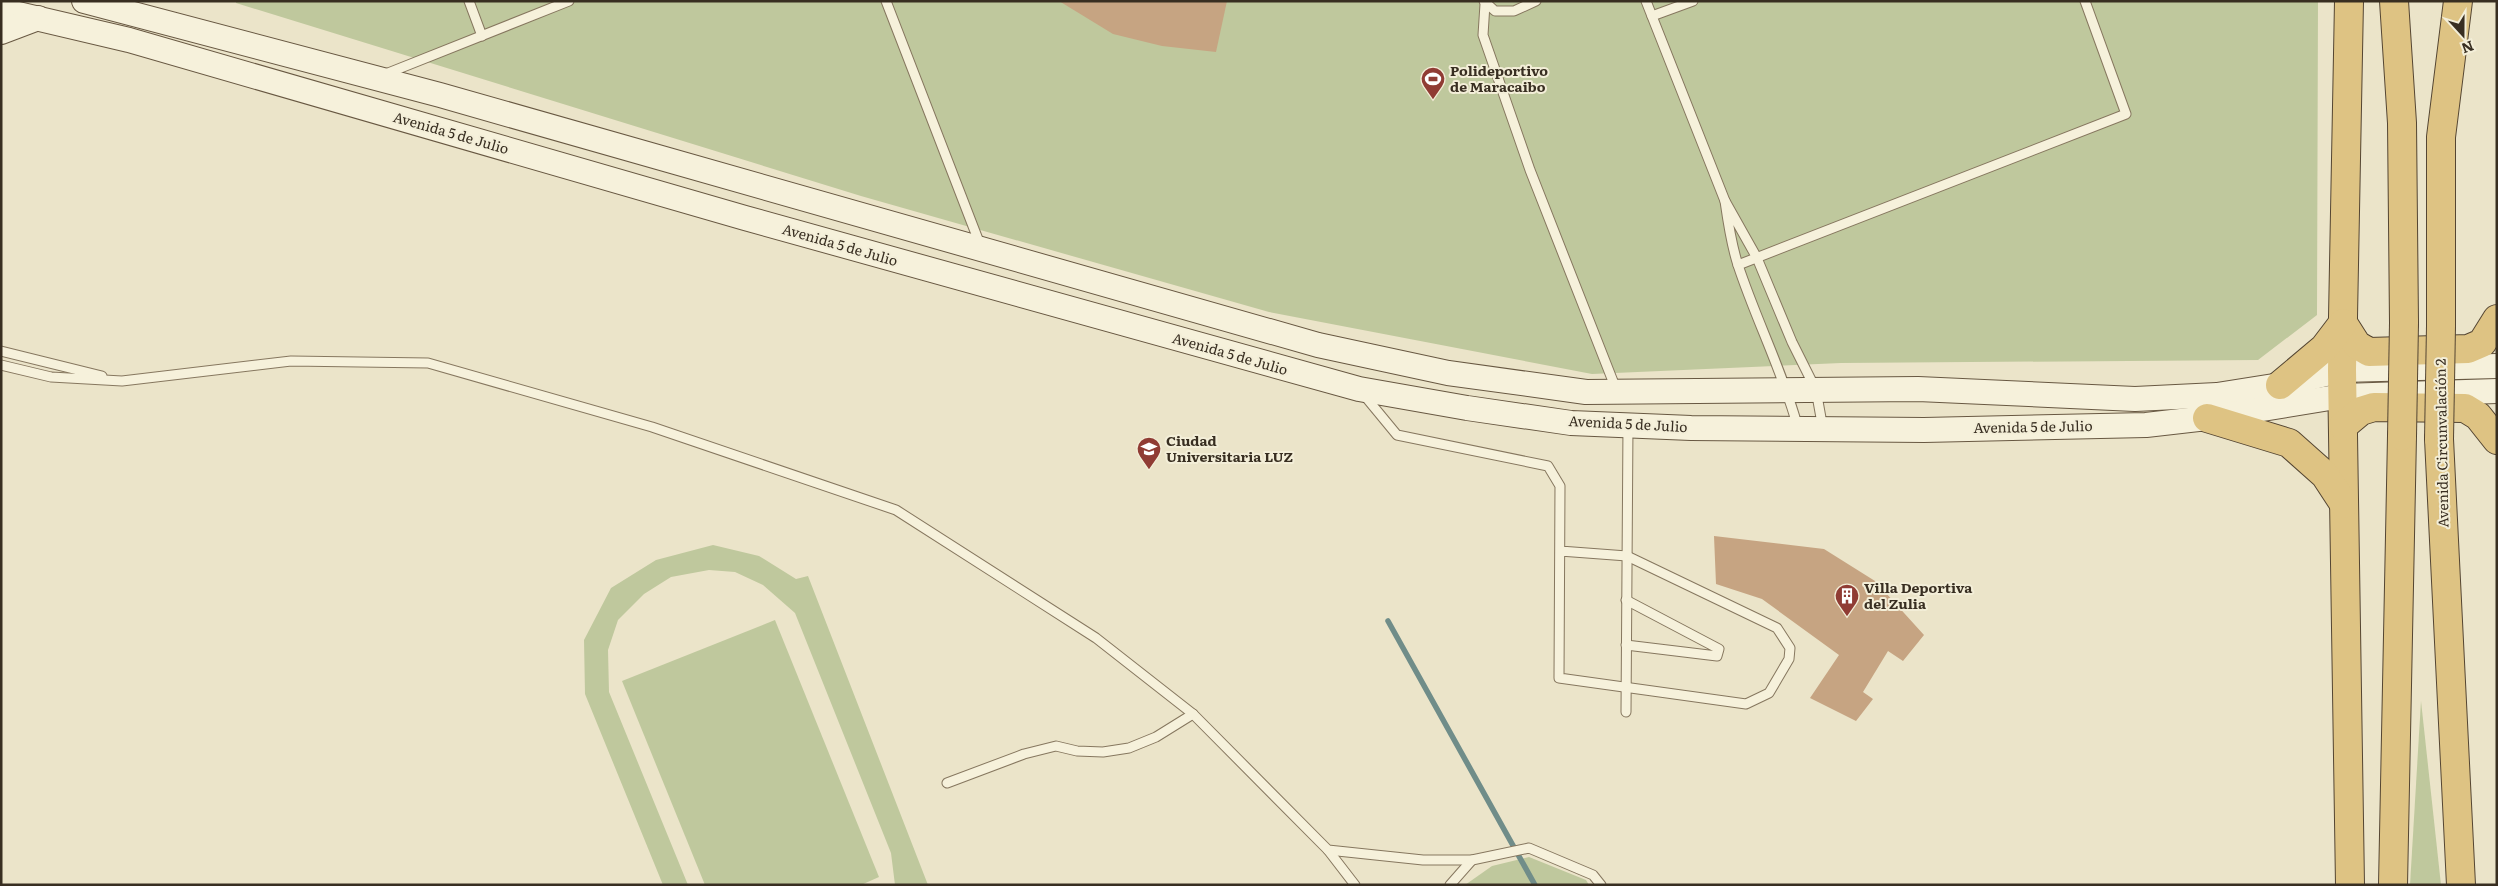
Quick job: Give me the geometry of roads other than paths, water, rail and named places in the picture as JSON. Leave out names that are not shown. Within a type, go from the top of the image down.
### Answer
[{"type":"highway","points":[[2349,1],[2342,383],[2350,885]]},
{"type":"highway","points":[[2393,885],[2404,323],[2402,123],[2394,1]]},
{"type":"highway","name":"Avenida Circunvalación 2","points":[[2458,1],[2440,137],[2441,326],[2439,439],[2461,885]]},
{"type":"highway","points":[[2343,323],[2357,345],[2369,352],[2468,349],[2482,343],[2497,319]]},
{"type":"highway","points":[[2280,384],[2324,348],[2343,323]]},
{"type":"highway","points":[[2343,426],[2361,411],[2374,407],[2465,408],[2478,416],[2497,440]]},
{"type":"highway","points":[[2207,418],[2289,443],[2325,475],[2344,504]]},
{"type":"main road","name":"Avenida 5 de Julio","points":[[84,1],[375,78],[1318,346],[1448,374],[1586,392],[1918,389],[2135,399],[2217,395],[2280,384],[2342,383],[2497,391]]},
{"type":"main road","name":"Avenida 5 de Julio","points":[[1,10],[138,42],[970,281],[1360,390],[1571,423],[1924,430],[2146,425],[2207,418],[2342,383],[2497,366]]},
{"type":"main road","points":[[1,32],[38,18]]},
{"type":"main road","points":[[970,281],[982,249]]},
{"type":"lane","points":[[469,1],[482,36]]},
{"type":"lane","points":[[375,78],[568,1]]},
{"type":"lane","points":[[886,1],[982,249]]},
{"type":"lane","points":[[1485,2],[1495,11],[1514,10],[1536,1]]},
{"type":"lane","points":[[1646,1],[1725,201],[1757,258],[1792,342],[1816,390],[1823,429]]},
{"type":"lane","points":[[1652,16],[1693,1]]},
{"type":"lane","points":[[1738,265],[2126,114],[2084,1]]},
{"type":"lane","points":[[1485,2],[1483,35],[1530,170],[1617,392]]},
{"type":"lane","points":[[1725,201],[1731,240],[1738,265],[1788,391],[1798,429]]},
{"type":"lane","points":[[1,351],[122,381]]},
{"type":"lane","points":[[1,365],[51,377],[122,381],[291,361],[428,363],[652,427],[896,510],[1096,638],[1194,714],[1328,850],[1355,885]]},
{"type":"lane","points":[[1360,390],[1397,435],[1548,466],[1560,486],[1559,678],[1746,704],[1769,693],[1790,659],[1790,648],[1777,628],[1627,556],[1560,551]]},
{"type":"lane","points":[[1626,712],[1628,425]]},
{"type":"lane","points":[[1626,600],[1719,649],[1717,656],[1626,645]]},
{"type":"lane","points":[[947,783],[1024,754],[1056,746],[1077,751],[1103,752],[1129,748],[1156,737],[1194,714]]},
{"type":"lane","points":[[1328,850],[1423,860],[1472,860],[1529,848],[1593,875],[1601,885]]},
{"type":"lane","points":[[1450,885],[1472,860]]},
{"type":"waterway","points":[[1388,621],[1535,885]]},
{"type":"place","name":"Polideportivo de Maracaibo","points":[[1433,100]]},
{"type":"place","name":"Ciudad Universitaria LUZ","points":[[1149,470]]},
{"type":"place","name":"Villa Deportiva del Zulia","points":[[1847,617]]}]
